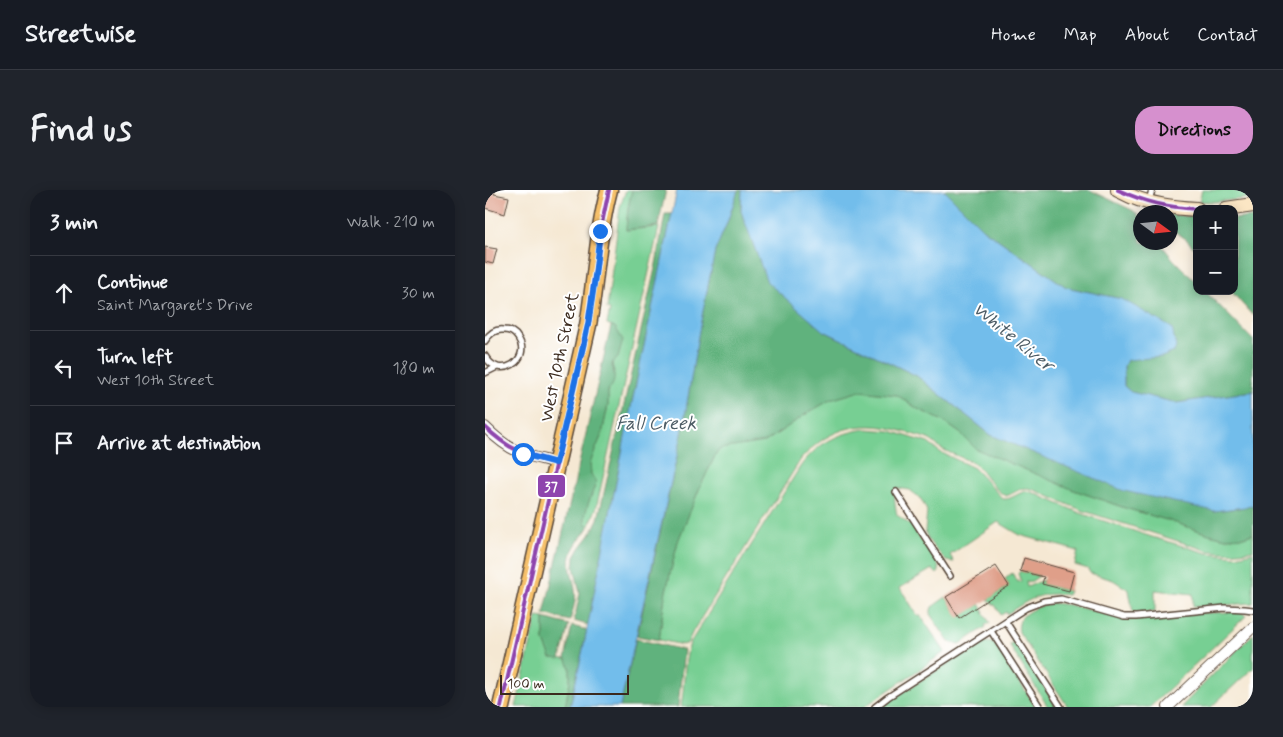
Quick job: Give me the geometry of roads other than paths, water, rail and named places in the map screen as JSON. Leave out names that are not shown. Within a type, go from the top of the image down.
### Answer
[{"type":"main road","name":"West 10th Street","points":[[501,707],[588,325],[600,231],[609,190]]},
{"type":"main road","points":[[1118,190],[1130,194],[1151,196],[1170,206],[1193,209]]},
{"type":"main road","points":[[1238,207],[1253,205]]},
{"type":"street","points":[[485,427],[505,444],[523,454],[556,463]]},
{"type":"street","points":[[1168,707],[1253,627]]},
{"type":"lane","points":[[485,341],[489,335],[498,330],[508,330],[519,338],[521,345],[519,357],[510,366],[497,367],[492,365],[485,357]]},
{"type":"lane","points":[[485,333],[494,332]]},
{"type":"lane","points":[[485,373],[497,367]]},
{"type":"lane","points":[[896,492],[950,576]]},
{"type":"lane","points":[[875,707],[1026,608],[1044,601],[1061,599],[1124,617],[1225,608],[1253,610]]},
{"type":"lane","points":[[1006,622],[1061,707]]},
{"type":"lane","points":[[991,631],[1040,707]]},
{"type":"water","name":"Fall Creek","points":[[677,190],[738,190],[715,251],[698,336],[682,434],[620,707],[570,707],[630,412]]},
{"type":"water","name":"White River","points":[[742,190],[944,190],[983,229],[1066,287],[1122,299],[1172,328],[1176,347],[1174,352],[1162,357],[1127,360],[1124,366],[1124,386],[1131,392],[1177,403],[1253,391],[1253,506],[1214,511],[1124,491],[991,435],[917,376],[822,330],[767,282],[741,211]]}]
